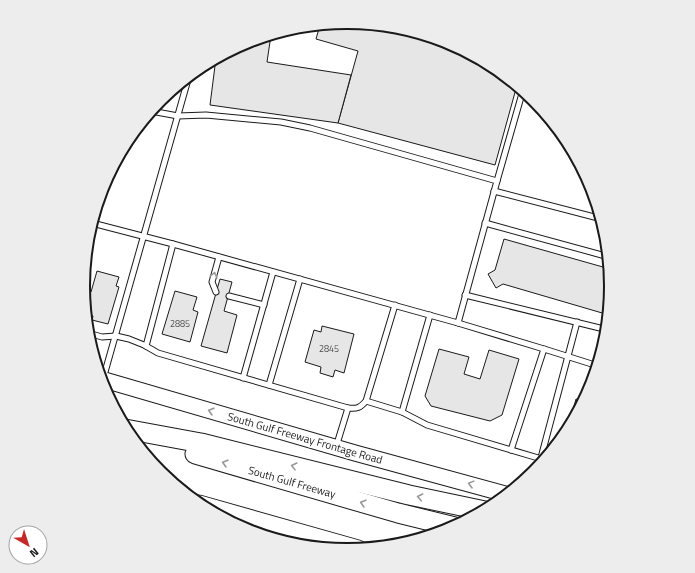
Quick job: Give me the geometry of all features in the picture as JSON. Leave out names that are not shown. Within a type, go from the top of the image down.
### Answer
[{"type":"highway","points":[[133,431],[201,443],[409,495],[477,509]]},
{"type":"highway","name":"South Gulf Freeway","points":[[139,438],[443,525]]},
{"type":"highway","points":[[227,514],[333,543]]},
{"type":"main road","name":"South Gulf Freeway Frontage Road","points":[[109,382],[336,448],[501,493]]},
{"type":"lane","points":[[105,371],[186,86]]},
{"type":"lane","points":[[458,323],[520,96]]},
{"type":"lane","points":[[158,112],[178,116],[206,115],[281,122],[497,181]]},
{"type":"lane","points":[[494,191],[595,217]]},
{"type":"lane","points":[[98,224],[395,305],[592,365]]},
{"type":"lane","points":[[485,224],[603,255]]},
{"type":"lane","points":[[146,346],[174,244]]},
{"type":"lane","points":[[216,292],[212,282],[219,257]]},
{"type":"lane","points":[[242,378],[273,272]]},
{"type":"lane","points":[[269,385],[300,279]]},
{"type":"lane","points":[[466,294],[602,328]]},
{"type":"lane","points":[[229,296],[264,305]]},
{"type":"lane","points":[[95,335],[102,337],[116,336],[129,339],[158,353],[348,408],[356,409],[361,407],[366,401],[395,305]]},
{"type":"lane","points":[[402,412],[430,315]]},
{"type":"lane","points":[[545,451],[578,322]]},
{"type":"lane","points":[[511,450],[544,349]]},
{"type":"lane","points":[[366,401],[402,412],[427,425],[539,459]]},
{"type":"lane","points":[[336,448],[348,408]]},
{"type":"building","points":[[348,29],[381,31],[398,34],[446,49],[491,72],[515,91],[495,165],[338,123],[358,51],[316,39],[318,31]]},
{"type":"building","points":[[270,41],[267,62],[351,75],[338,123],[210,105],[215,65],[249,49]]},
{"type":"building","points":[[504,239],[604,267],[605,286],[603,313],[503,284],[496,288],[488,274],[495,270]]},
{"type":"building","points":[[97,271],[119,277],[116,286],[119,287],[108,324],[92,320],[91,292]]},
{"type":"building","points":[[220,279],[232,282],[224,311],[237,315],[227,353],[201,346]]},
{"type":"building","points":[[175,291],[197,297],[193,310],[198,312],[190,342],[162,334]]},
{"type":"building","points":[[322,326],[354,334],[344,373],[335,370],[333,377],[320,373],[321,367],[305,362],[314,330],[321,332]]},
{"type":"building","points":[[439,349],[469,357],[464,374],[480,379],[489,350],[519,359],[502,415],[490,421],[431,406],[425,396]]},
{"type":"building","points":[[576,399],[578,399],[578,400],[572,412]]}]
